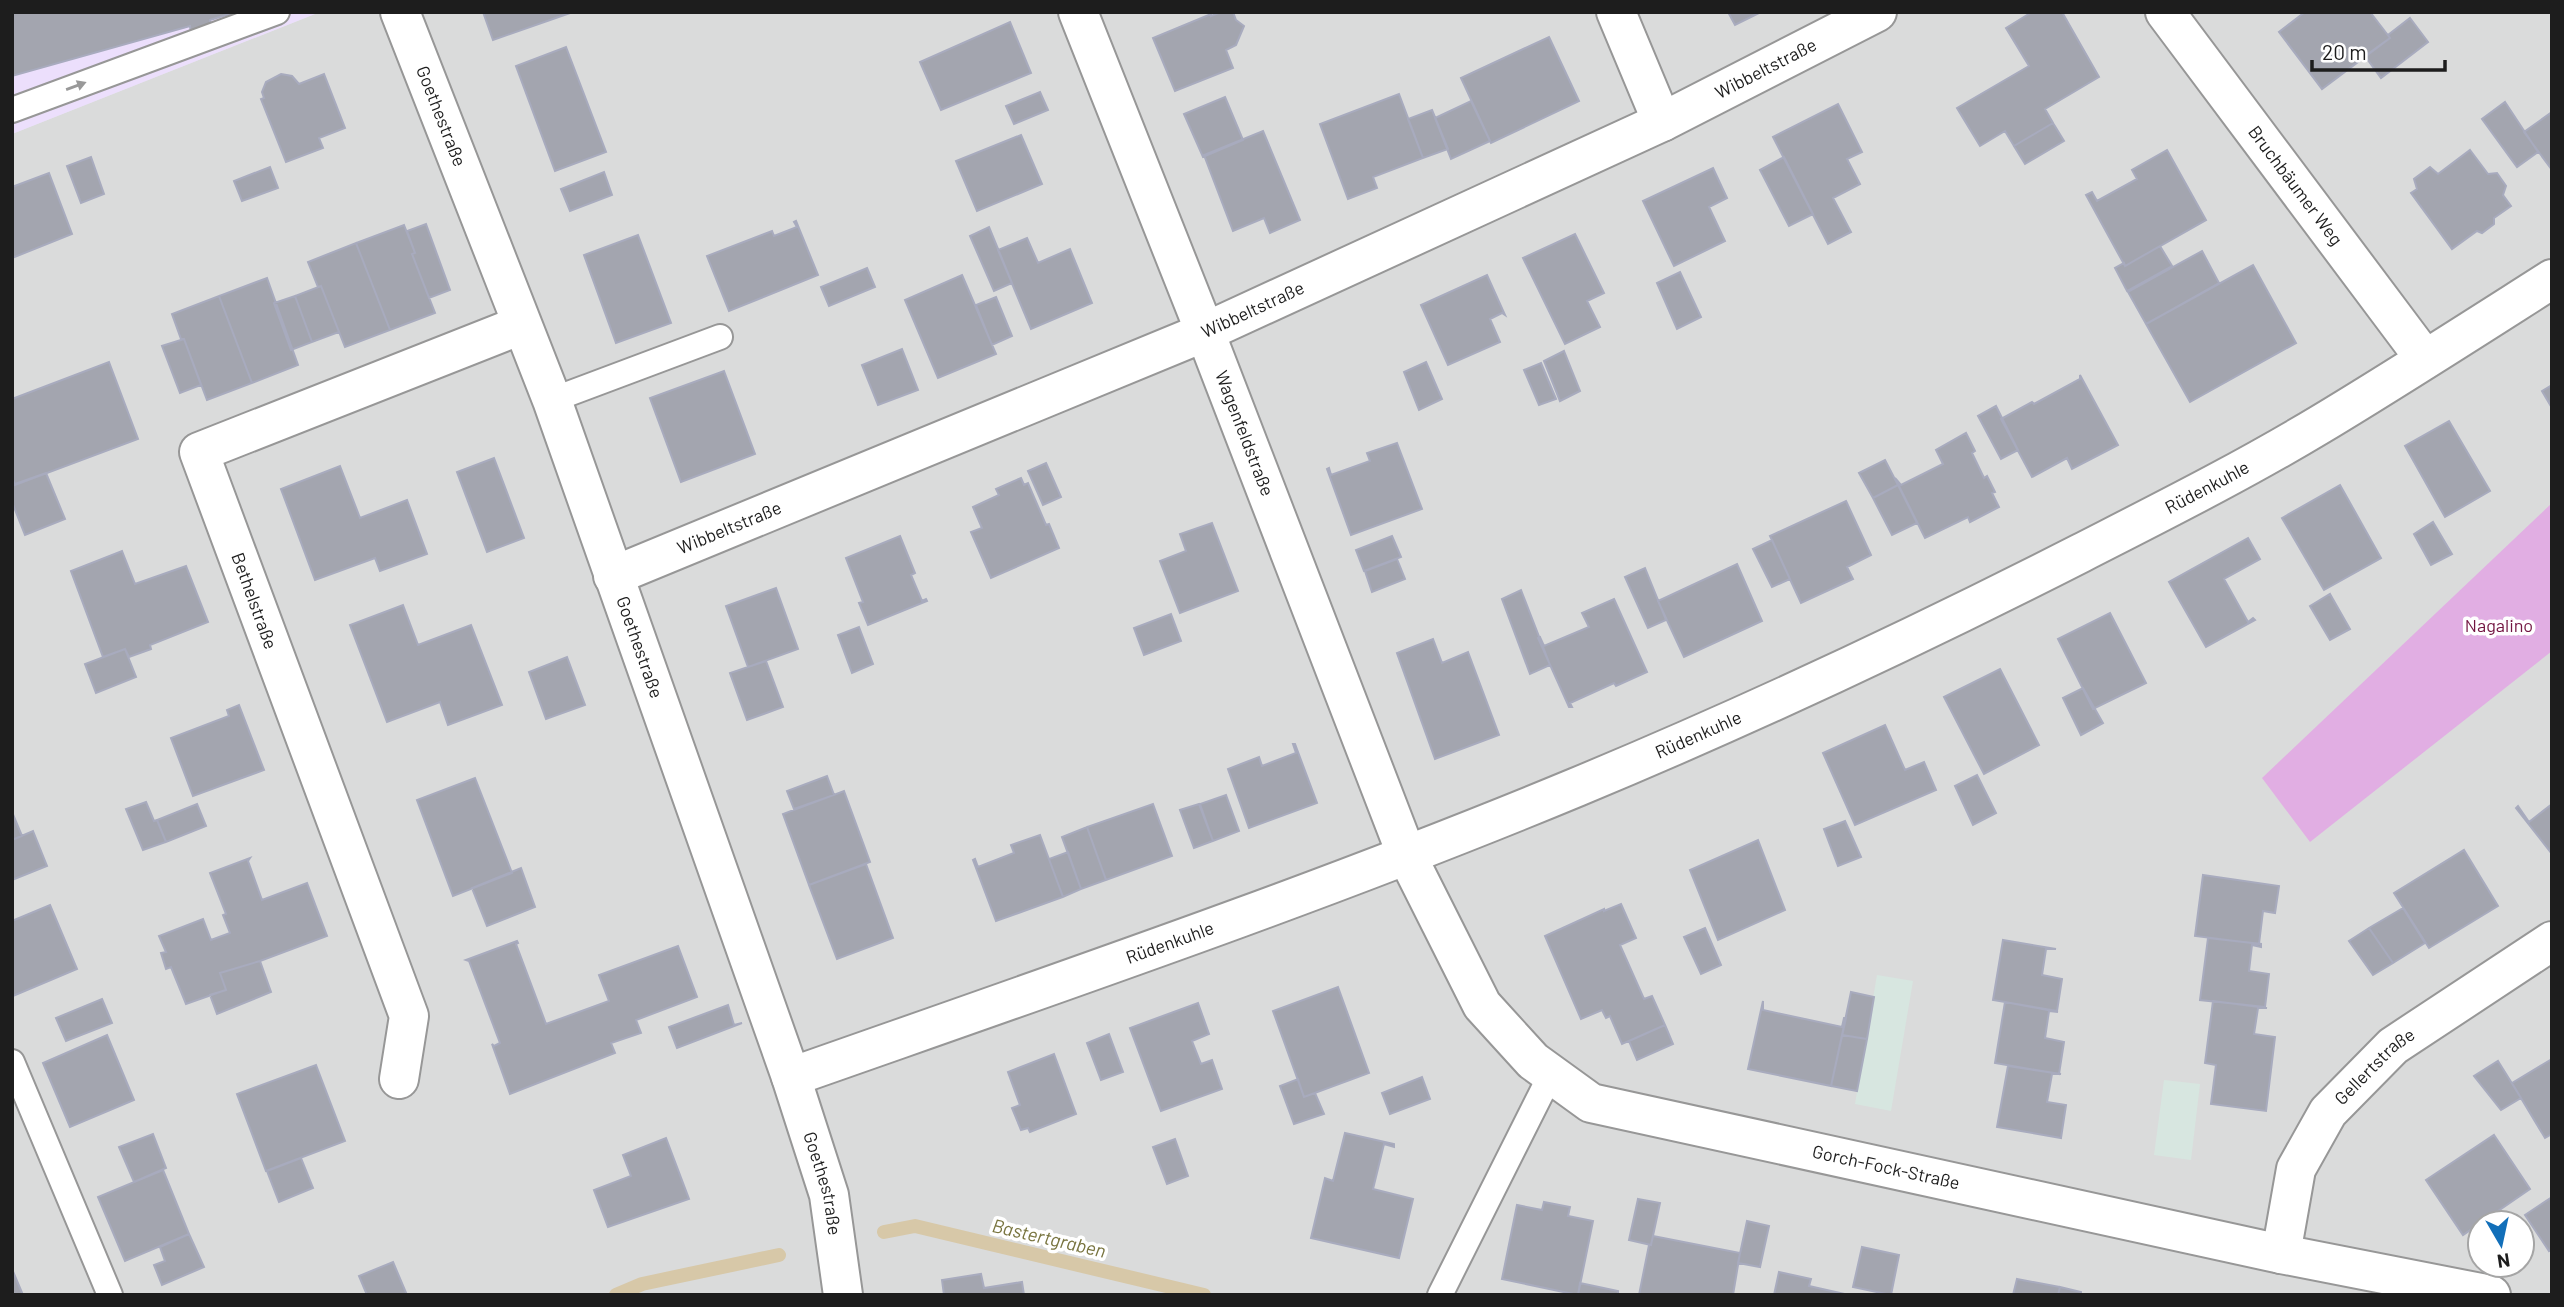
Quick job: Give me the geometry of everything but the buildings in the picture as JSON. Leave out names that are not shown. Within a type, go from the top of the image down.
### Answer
[{"type":"street","name":"Goethestraße","points":[[400,12],[552,400],[792,1077],[829,1195],[843,1295]]},
{"type":"street","name":"Wagenfeldstraße","points":[[1078,12],[1205,332],[1407,856]]},
{"type":"street","points":[[1616,12],[1662,122]]},
{"type":"street","name":"Wibbeltstraße","points":[[613,576],[1205,332],[1662,122],[1877,12]]},
{"type":"street","name":"Bruchbäumer Weg","points":[[2165,12],[2425,359]]},
{"type":"street","name":"Rüdenkuhle","points":[[792,1077],[1247,916],[1407,856],[1580,786],[1755,710],[1965,612],[2205,488],[2318,426],[2552,279]]},
{"type":"street","name":"Bethelstraße","points":[[398,1079],[409,1016],[199,452],[522,325]]},
{"type":"street","name":"Gorch-Fock-Straße","points":[[1407,856],[1482,1004],[1533,1061],[1591,1103],[2281,1254],[2491,1295]]},
{"type":"street","name":"Gellertstraße","points":[[2281,1254],[2296,1169],[2328,1112],[2393,1046],[2552,941]]},
{"type":"lane","points":[[12,110],[276,12]]},
{"type":"lane","points":[[552,400],[720,337]]},
{"type":"lane","points":[[14,1072],[110,1295]]},
{"type":"lane","points":[[1440,1295],[1551,1074]]},
{"type":"shaded area","points":[[12,12],[320,12],[12,134]]},
{"type":"shaded area","points":[[320,12],[2552,12],[2552,1295],[12,1295],[12,134]]},
{"type":"shaded area","points":[[1877,975],[1913,981],[1891,1111],[1855,1104]]},
{"type":"shaded area","points":[[2164,1080],[2200,1084],[2191,1160],[2154,1155]]},
{"type":"green space","name":"Nagalino","points":[[2552,503],[2552,651],[2310,842],[2262,778]]},
{"type":"waterway","name":"Bastertgraben","points":[[884,1232],[915,1226],[1204,1295]]},
{"type":"waterway","name":"Bastertgraben","points":[[616,1295],[642,1284],[779,1255]]}]
